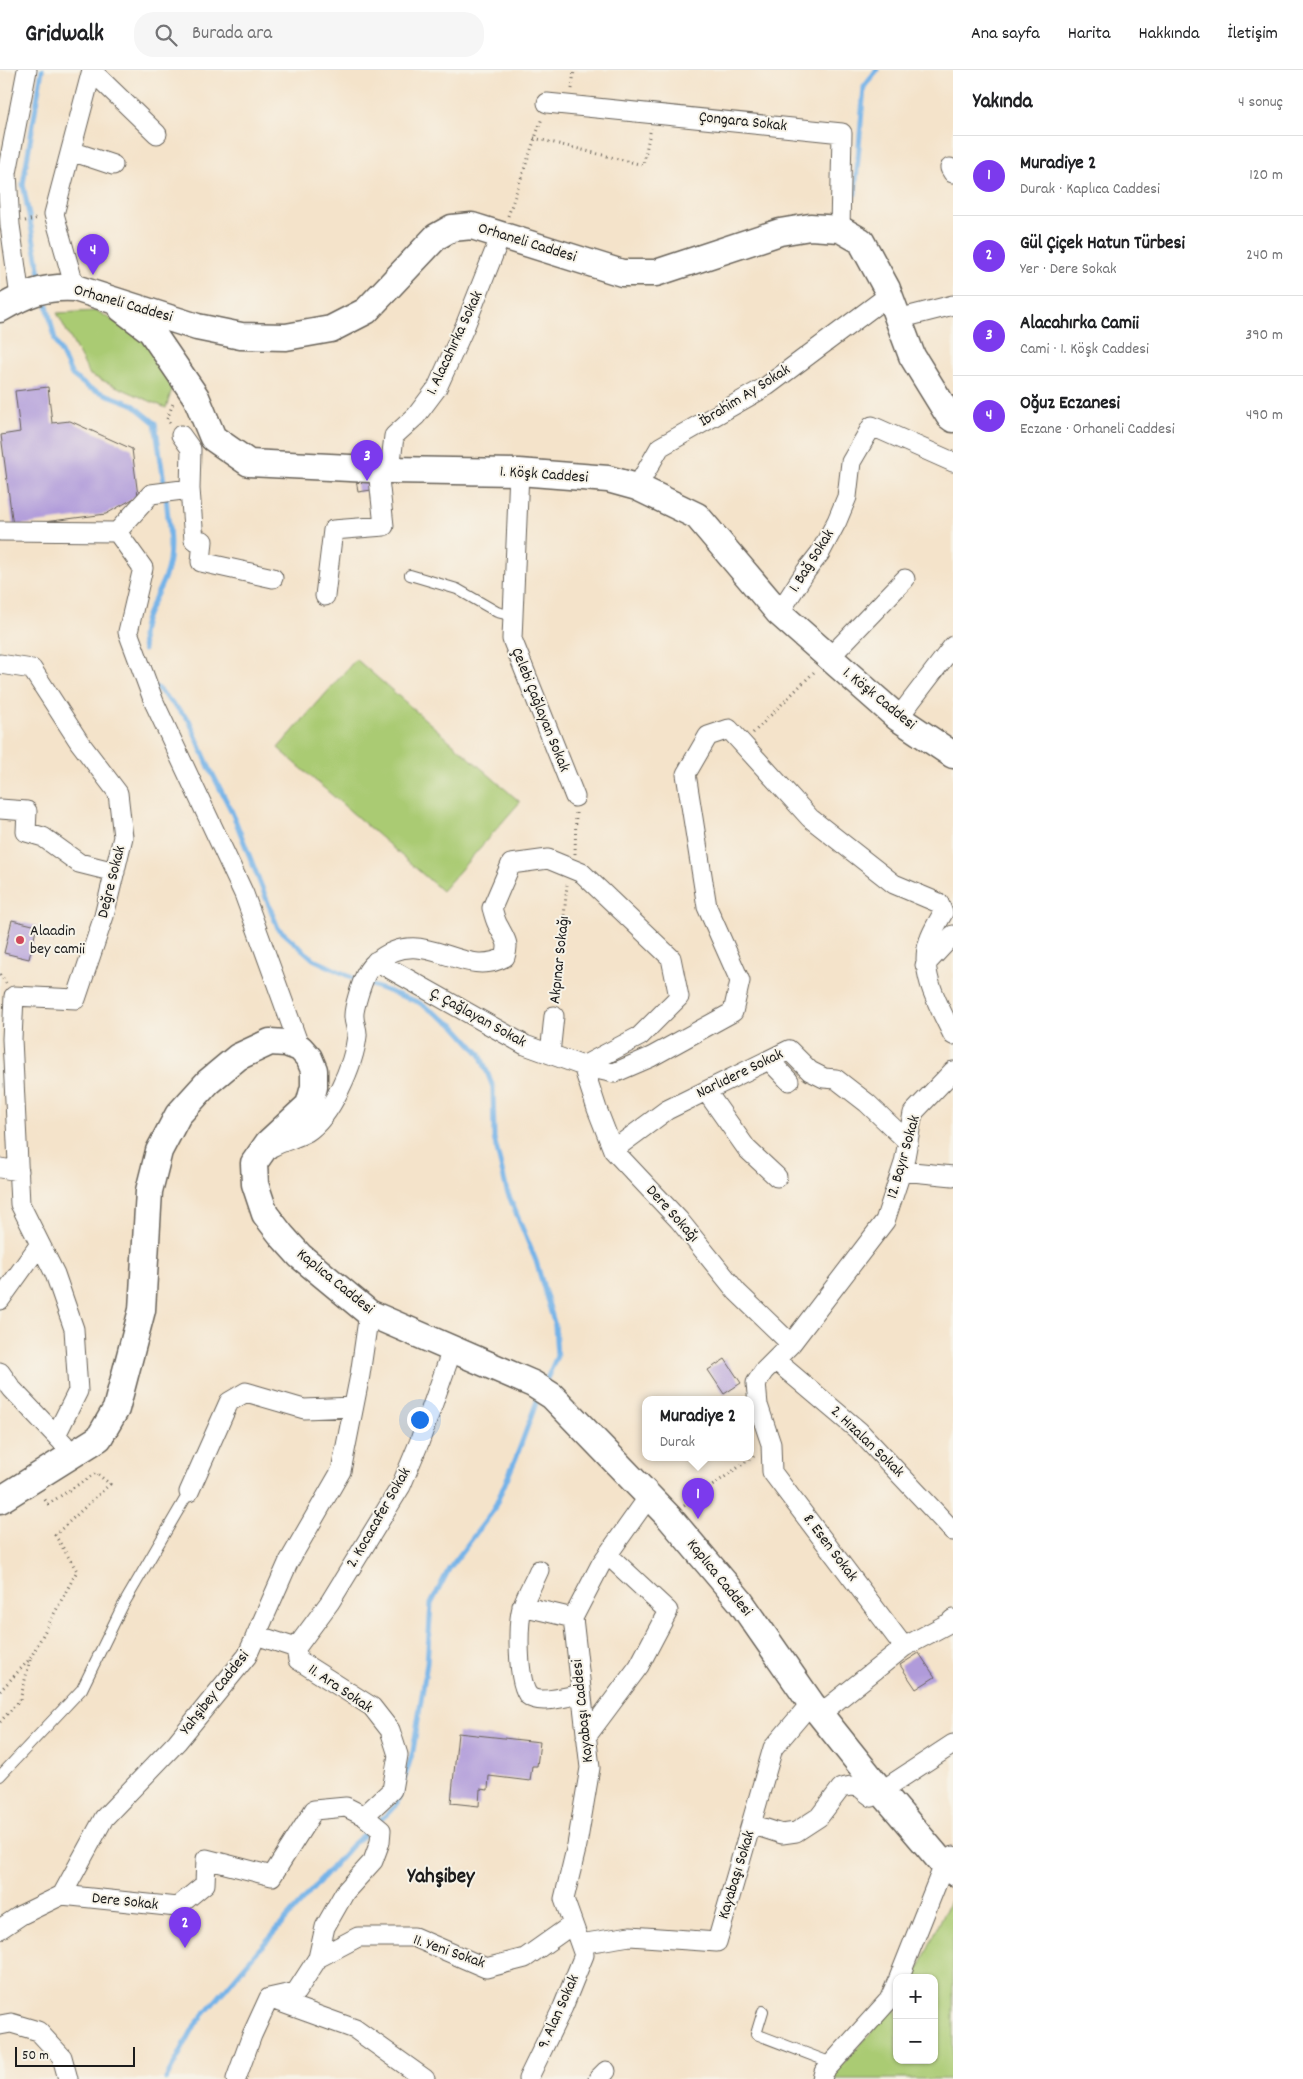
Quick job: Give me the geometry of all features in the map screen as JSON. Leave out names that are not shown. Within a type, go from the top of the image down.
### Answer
[{"type":"main road","name":"Orhaneli Caddesi","points":[[10,303],[64,287],[197,327],[241,336],[286,337],[331,329],[366,311],[436,237],[452,228],[472,226],[622,273],[656,273],[780,232],[810,226],[840,229],[861,242],[893,307],[912,356],[949,416],[953,419]]},
{"type":"main road","name":"1. Köşk Caddesi","points":[[112,301],[151,331],[196,397],[213,438],[249,463],[519,472],[608,479],[637,487],[697,516],[779,613],[898,718],[953,755]]},
{"type":"main road","points":[[0,1500],[99,1438],[116,1410],[142,1310],[148,1191],[159,1151],[178,1115],[208,1082],[238,1057],[270,1042],[286,1043],[300,1048]]},
{"type":"main road","name":"Kaplıca Caddesi","points":[[300,1048],[314,1070],[314,1087],[309,1105],[261,1152],[254,1163],[254,1184],[265,1214],[300,1256],[369,1313],[532,1384],[552,1396],[669,1517],[740,1601],[815,1708],[882,1792],[950,1864]]},
{"type":"street","points":[[10,303],[10,225],[7,173],[27,70]]},
{"type":"street","points":[[64,287],[54,214],[70,150],[96,75],[156,134]]},
{"type":"street","name":"Çongara Sokak","points":[[547,103],[842,133],[840,229]]},
{"type":"street","points":[[70,150],[113,165]]},
{"type":"street","name":"1. Alacahırka Sokak","points":[[325,596],[333,530],[384,526],[384,469],[394,436],[416,416],[437,388],[465,326],[501,235]]},
{"type":"street","points":[[893,307],[953,305]]},
{"type":"street","name":"İbrahim Ay Sokak","points":[[637,487],[660,447],[767,386],[893,307]]},
{"type":"street","name":"1. Bağ Sokak","points":[[779,613],[820,553],[837,521],[848,497],[851,462],[872,426],[953,462]]},
{"type":"street","points":[[181,435],[191,450],[186,490],[194,540],[203,541],[201,562],[273,578]]},
{"type":"street","name":"Çelebi Çağlayan Sokak","points":[[519,472],[512,639],[575,797]]},
{"type":"street","points":[[0,531],[118,532],[151,494],[186,490]]},
{"type":"street","points":[[118,532],[142,568],[128,632],[154,702],[244,894],[300,1048]]},
{"type":"street","points":[[829,658],[905,579]]},
{"type":"street","points":[[898,718],[953,646]]},
{"type":"street","name":"Değre Sokak","points":[[0,664],[32,669],[80,743],[118,793],[123,837],[104,916],[76,999],[14,996],[12,1038],[7,1066]]},
{"type":"street","name":"Ç. Çağlayan Sokak","points":[[368,973],[525,1045],[583,1066],[614,1073],[651,1057],[733,1012],[740,980],[707,907],[686,774],[708,736],[729,730],[742,744]]},
{"type":"street","points":[[742,744],[810,818],[894,884],[939,903],[943,913],[928,941],[925,965],[938,1003],[953,1035]]},
{"type":"street","points":[[0,809],[27,811],[26,832],[44,837],[79,863],[114,872]]},
{"type":"street","points":[[261,1152],[279,1142],[307,1132],[329,1110],[342,1085],[356,1042],[357,1035],[353,1015],[368,973],[402,948],[416,946],[478,963],[494,963],[505,956],[508,947],[506,938],[498,926],[492,908],[511,864],[548,859],[570,864],[582,873],[671,958],[679,997],[640,1036],[583,1066]]},
{"type":"street","points":[[925,965],[953,935]]},
{"type":"street","name":"Akpınar Sokağı","points":[[550,1054],[554,1016]]},
{"type":"street","name":"Narlıdere Sokak","points":[[613,1150],[667,1110],[789,1050],[810,1072],[824,1078],[836,1079],[844,1085],[867,1103],[908,1142]]},
{"type":"street","points":[[769,1060],[789,1081]]},
{"type":"street","points":[[7,1066],[19,1171],[20,1204],[55,1274],[74,1329],[78,1391],[56,1435]]},
{"type":"street","name":"Dere Sokağı","points":[[583,1066],[613,1150],[679,1220],[737,1292],[791,1344]]},
{"type":"street","name":"12. Bayır Sokak","points":[[775,1360],[791,1344],[885,1221],[902,1171],[913,1114],[953,1071]]},
{"type":"street","points":[[706,1091],[747,1149],[777,1177]]},
{"type":"street","points":[[0,1168],[19,1171]]},
{"type":"street","points":[[902,1171],[953,1176]]},
{"type":"street","points":[[0,1300],[40,1244]]},
{"type":"street","name":"Yahşibey Caddesi","points":[[62,1895],[104,1818],[177,1742],[248,1656],[288,1563],[341,1471],[354,1407],[369,1313]]},
{"type":"street","name":"2. Kocacafer Sokak","points":[[296,1648],[330,1602],[401,1486],[422,1435],[452,1350]]},
{"type":"street","name":"8. Esen Sokak","points":[[775,1360],[756,1383],[758,1405],[771,1444],[772,1472],[904,1647]]},
{"type":"street","name":"2. Hızalan Sokak","points":[[775,1360],[859,1431],[953,1531]]},
{"type":"street","points":[[0,1372],[12,1389],[74,1455]]},
{"type":"street","points":[[189,1492],[230,1402],[246,1392],[304,1409],[354,1407]]},
{"type":"street","points":[[522,1606],[573,1618],[600,1564],[650,1496]]},
{"type":"street","points":[[586,1737],[639,1666],[668,1611],[608,1555]]},
{"type":"street","points":[[540,1570],[522,1606],[521,1672],[525,1690],[529,1696],[541,1701],[581,1694]]},
{"type":"street","name":"Kayabaşı Caddesi","points":[[573,1618],[590,1768],[577,1845],[564,1899],[580,1944]]},
{"type":"street","points":[[751,1824],[773,1748],[815,1708],[904,1647],[953,1619]]},
{"type":"street","name":"11. Ara Sokak","points":[[256,1635],[296,1648],[298,1660],[372,1707],[390,1730],[398,1755],[392,1790],[364,1816]]},
{"type":"street","points":[[882,1792],[953,1744]]},
{"type":"street","name":"Kayabaşı Sokak","points":[[580,1944],[630,1936],[717,1942],[751,1824],[782,1834],[796,1832],[819,1817],[841,1788],[851,1786],[859,1788],[872,1797],[882,1792]]},
{"type":"street","name":"Dere Sokak","points":[[62,1895],[176,1907],[205,1884],[206,1859],[272,1876],[314,1810],[346,1807],[364,1816],[381,1830],[380,1842],[373,1861],[345,1892],[325,1927],[318,1958]]},
{"type":"street","points":[[901,1974],[950,1864]]},
{"type":"street","points":[[0,1929],[21,1915],[62,1895]]},
{"type":"street","name":"11. Yeni Sokak","points":[[318,1958],[358,1937],[414,1938],[486,1968],[525,1958],[573,1924]]},
{"type":"street","name":"9. Alan Sokak","points":[[528,2079],[563,2006],[584,1955],[580,1944]]},
{"type":"street","points":[[269,1998],[296,1992],[318,1958]]},
{"type":"street","points":[[827,2071],[889,2000],[893,1991]]},
{"type":"street","points":[[236,2079],[252,2035],[269,1998]]},
{"type":"street","points":[[269,1998],[355,2029],[425,2079]]},
{"type":"street","points":[[0,2025],[11,2023],[38,2031],[62,2058],[68,2079]]},
{"type":"lane","points":[[410,575],[456,589],[496,612],[513,616]]},
{"type":"lane","points":[[0,1776],[82,1689],[122,1607],[189,1492]]},
{"type":"lane","points":[[763,2010],[756,2034],[827,2071]]},
{"type":"path","points":[[501,235],[547,103]]},
{"type":"path","points":[[534,138],[643,165],[655,113]]},
{"type":"path","points":[[19,223],[40,217]]},
{"type":"path","points":[[181,435],[167,419],[182,377]]},
{"type":"path","points":[[742,744],[829,658]]},
{"type":"path","name":"Akpınar Sokağı","points":[[554,1016],[570,864],[575,854],[577,826],[575,797]]},
{"type":"path","points":[[754,1456],[771,1444]]},
{"type":"path","points":[[669,1517],[747,1461]]},
{"type":"path","points":[[0,1722],[20,1700],[30,1659],[77,1571],[55,1535],[110,1484],[96,1472],[48,1504],[31,1481]]},
{"type":"path","points":[[0,1691],[30,1659]]},
{"type":"green space","points":[[97,311],[144,339],[175,380],[166,408],[90,375],[57,313]]},
{"type":"green space","points":[[356,659],[520,802],[442,891],[278,748]]},
{"type":"green space","points":[[953,1894],[953,2079],[829,2079],[893,2008],[893,2064],[938,2064],[938,1974],[916,1974]]},
{"type":"building","points":[[48,387],[52,423],[70,421],[132,449],[138,496],[106,514],[13,526],[1,435],[20,432],[15,391]]},
{"type":"building","points":[[375,469],[378,489],[358,492],[355,472]]},
{"type":"building","name":"Alaadin bey camii","points":[[12,920],[37,926],[29,959],[4,953]]},
{"type":"building","points":[[725,1359],[741,1383],[724,1394],[708,1370]]},
{"type":"building","points":[[919,1653],[935,1677],[916,1689],[900,1665]]},
{"type":"building","points":[[458,1733],[540,1742],[537,1766],[532,1766],[530,1781],[489,1776],[488,1790],[480,1789],[479,1806],[451,1803]]},
{"type":"waterway","points":[[42,70],[23,184],[42,284]]},
{"type":"waterway","points":[[855,194],[864,87],[877,70]]},
{"type":"waterway","points":[[45,297],[55,340],[72,375],[89,388],[132,404],[155,423],[165,488]]},
{"type":"waterway","points":[[144,650],[142,640],[145,619],[164,580],[169,561],[170,534],[166,497]]},
{"type":"waterway","points":[[156,687],[189,720],[209,767],[232,812],[278,928],[313,959],[357,980],[418,1002],[455,1026],[480,1054],[493,1087],[494,1138],[507,1191],[536,1261],[555,1326],[557,1356],[545,1383]]},
{"type":"waterway","points":[[166,2079],[195,2025],[352,1845],[396,1806],[413,1751],[427,1663],[431,1604],[449,1569],[493,1511],[516,1458],[538,1398]]},
{"type":"place","name":"Oğuz Eczanesi","points":[[93,275]]},
{"type":"place","name":"Alacahırka Camii","points":[[367,481]]},
{"type":"place","name":"Alaadin bey camii","points":[[20,940]]},
{"type":"place","name":"Muradiye 2","points":[[698,1519]]},
{"type":"place","name":"Gül Çiçek Hatun Türbesi","points":[[185,1948]]},
{"type":"district","name":"Yahşibey","points":[[441,1878]]}]
